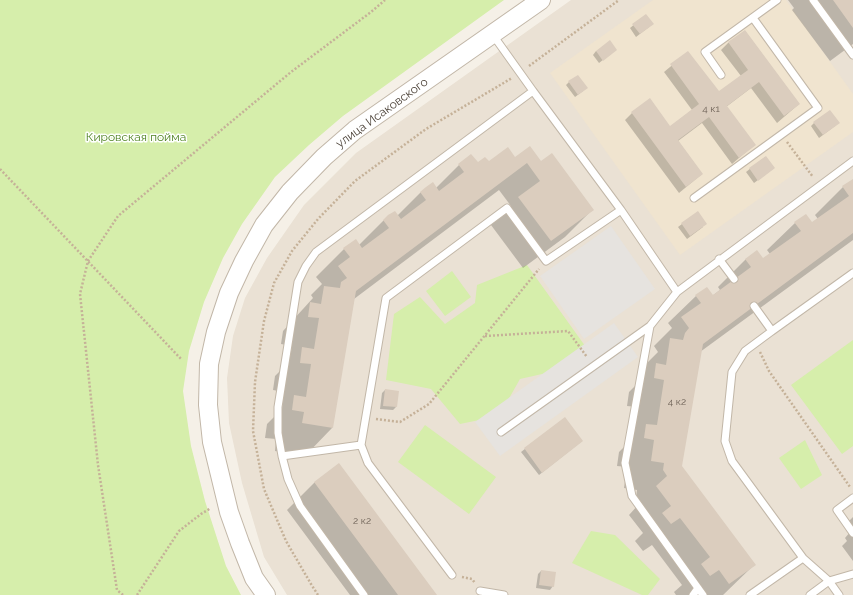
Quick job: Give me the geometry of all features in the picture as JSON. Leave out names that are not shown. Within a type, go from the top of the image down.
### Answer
[{"type":"street","name":"улица Исаковского","points":[[266,595],[254,578],[240,543],[226,500],[212,442],[208,405],[208,364],[216,332],[229,293],[244,261],[264,225],[290,192],[324,156],[355,130],[541,0]]},
{"type":"lane","points":[[721,75],[705,52],[777,0]]},
{"type":"lane","points":[[813,0],[853,53]]},
{"type":"lane","points":[[694,198],[818,108],[753,18]]},
{"type":"lane","points":[[493,35],[621,210],[677,292]]},
{"type":"lane","points":[[364,595],[300,506],[288,480],[282,456],[278,433],[278,406],[298,282],[306,266],[316,252],[533,91]]},
{"type":"lane","points":[[501,432],[650,326],[677,292],[719,259],[853,160]]},
{"type":"lane","points":[[452,575],[368,463],[361,445],[386,298],[507,208],[546,261],[621,210]]},
{"type":"lane","points":[[719,259],[734,279]]},
{"type":"lane","points":[[839,595],[829,581],[803,558],[732,461],[725,440],[732,372],[745,351],[853,273]]},
{"type":"lane","points":[[754,306],[772,331]]},
{"type":"lane","points":[[650,326],[625,463],[632,496],[703,595]]},
{"type":"lane","points":[[282,456],[361,445]]},
{"type":"lane","points":[[853,498],[837,510],[853,533]]},
{"type":"lane","points":[[750,595],[803,558]]},
{"type":"lane","points":[[810,595],[829,581],[853,574]]},
{"type":"lane","points":[[693,595],[698,588]]},
{"type":"lane","points":[[480,591],[504,595]]},
{"type":"path","points":[[123,595],[117,590],[100,472],[80,302],[80,294],[88,261],[118,216],[292,72],[385,0]]},
{"type":"path","points":[[782,135],[819,186]]},
{"type":"path","points":[[0,169],[182,360]]},
{"type":"path","points":[[366,417],[400,422],[429,404],[546,261]]},
{"type":"path","points":[[485,336],[568,331],[594,366]]},
{"type":"path","points":[[756,344],[769,371],[853,491]]},
{"type":"path","points":[[137,595],[179,531],[201,514],[226,500]]},
{"type":"path","points":[[460,577],[472,579]]},
{"type":"path","points":[[310,584],[318,595]]},
{"type":"shaded area","points":[[571,0],[853,0],[853,595],[287,595],[264,557],[242,483],[229,423],[227,378],[233,336],[245,298],[267,258],[304,205],[356,153]]},
{"type":"shaded area","points":[[653,0],[786,0],[853,94],[853,132],[680,255],[550,73]]},
{"type":"shaded area","points":[[611,226],[655,289],[584,339],[540,276]]},
{"type":"shaded area","points":[[614,323],[638,357],[500,456],[475,422]]},
{"type":"green space","name":"Кировская пойма","points":[[0,0],[504,0],[343,116],[309,145],[275,177],[242,224],[223,258],[204,302],[189,351],[183,391],[191,446],[205,501],[226,566],[241,595],[0,595]]},
{"type":"green space","points":[[527,265],[588,350],[551,372],[520,379],[499,416],[460,424],[431,389],[386,380],[394,314],[420,297],[445,324],[475,303],[477,285]]},
{"type":"green space","points":[[452,271],[471,297],[445,316],[426,291]]},
{"type":"green space","points":[[853,340],[853,446],[842,454],[791,385]]},
{"type":"green space","points":[[425,425],[496,477],[469,514],[398,462]]},
{"type":"green space","points":[[805,440],[822,475],[801,489],[779,458]]},
{"type":"green space","points":[[591,531],[615,535],[660,579],[648,595],[642,595],[572,563]]},
{"type":"building","points":[[833,0],[853,0],[853,28]]},
{"type":"building","points":[[646,14],[654,24],[640,34],[632,24]]},
{"type":"building","points":[[745,30],[800,104],[784,116],[759,82],[727,106],[756,145],[739,158],[709,117],[678,140],[703,174],[686,187],[631,112],[650,98],[670,126],[699,104],[670,64],[688,51],[719,91],[748,70],[728,42]]},
{"type":"building","points":[[610,40],[617,50],[603,61],[596,51]]},
{"type":"building","points":[[578,75],[588,88],[578,95],[568,81]]},
{"type":"building","points":[[830,110],[840,123],[823,135],[813,122]]},
{"type":"building","points":[[530,146],[541,161],[552,153],[594,210],[551,241],[518,197],[540,181],[527,163],[356,291],[333,428],[302,423],[304,412],[292,410],[294,395],[306,397],[311,364],[300,363],[302,347],[314,349],[319,318],[308,317],[310,302],[321,304],[324,286],[340,288],[341,282],[347,278],[338,266],[350,257],[343,248],[356,239],[362,248],[389,228],[383,220],[388,215],[395,211],[401,219],[426,200],[420,192],[426,187],[433,182],[439,191],[464,172],[458,164],[471,154],[478,162],[485,157],[489,161],[508,147],[515,157]]},
{"type":"building","points":[[766,156],[775,168],[758,181],[749,168]]},
{"type":"building","points":[[853,179],[853,233],[703,344],[682,466],[756,565],[729,584],[719,570],[710,576],[701,564],[710,557],[680,518],[671,524],[662,513],[671,506],[656,486],[667,476],[663,470],[664,463],[651,461],[654,440],[644,438],[646,424],[657,425],[664,380],[654,378],[656,363],[666,365],[670,338],[683,340],[685,333],[689,328],[681,317],[701,303],[695,295],[707,287],[713,295],[751,267],[745,259],[757,250],[763,258],[801,231],[794,222],[806,214],[812,222],[849,196],[842,186]]},
{"type":"building","points":[[698,211],[707,224],[690,236],[681,223]]},
{"type":"building","points":[[385,389],[399,391],[397,407],[383,406]]},
{"type":"building","points":[[565,417],[583,441],[542,473],[524,448]]},
{"type":"building","points":[[339,463],[437,595],[398,595],[314,482]]},
{"type":"building","points":[[541,570],[556,572],[554,587],[539,585]]}]
